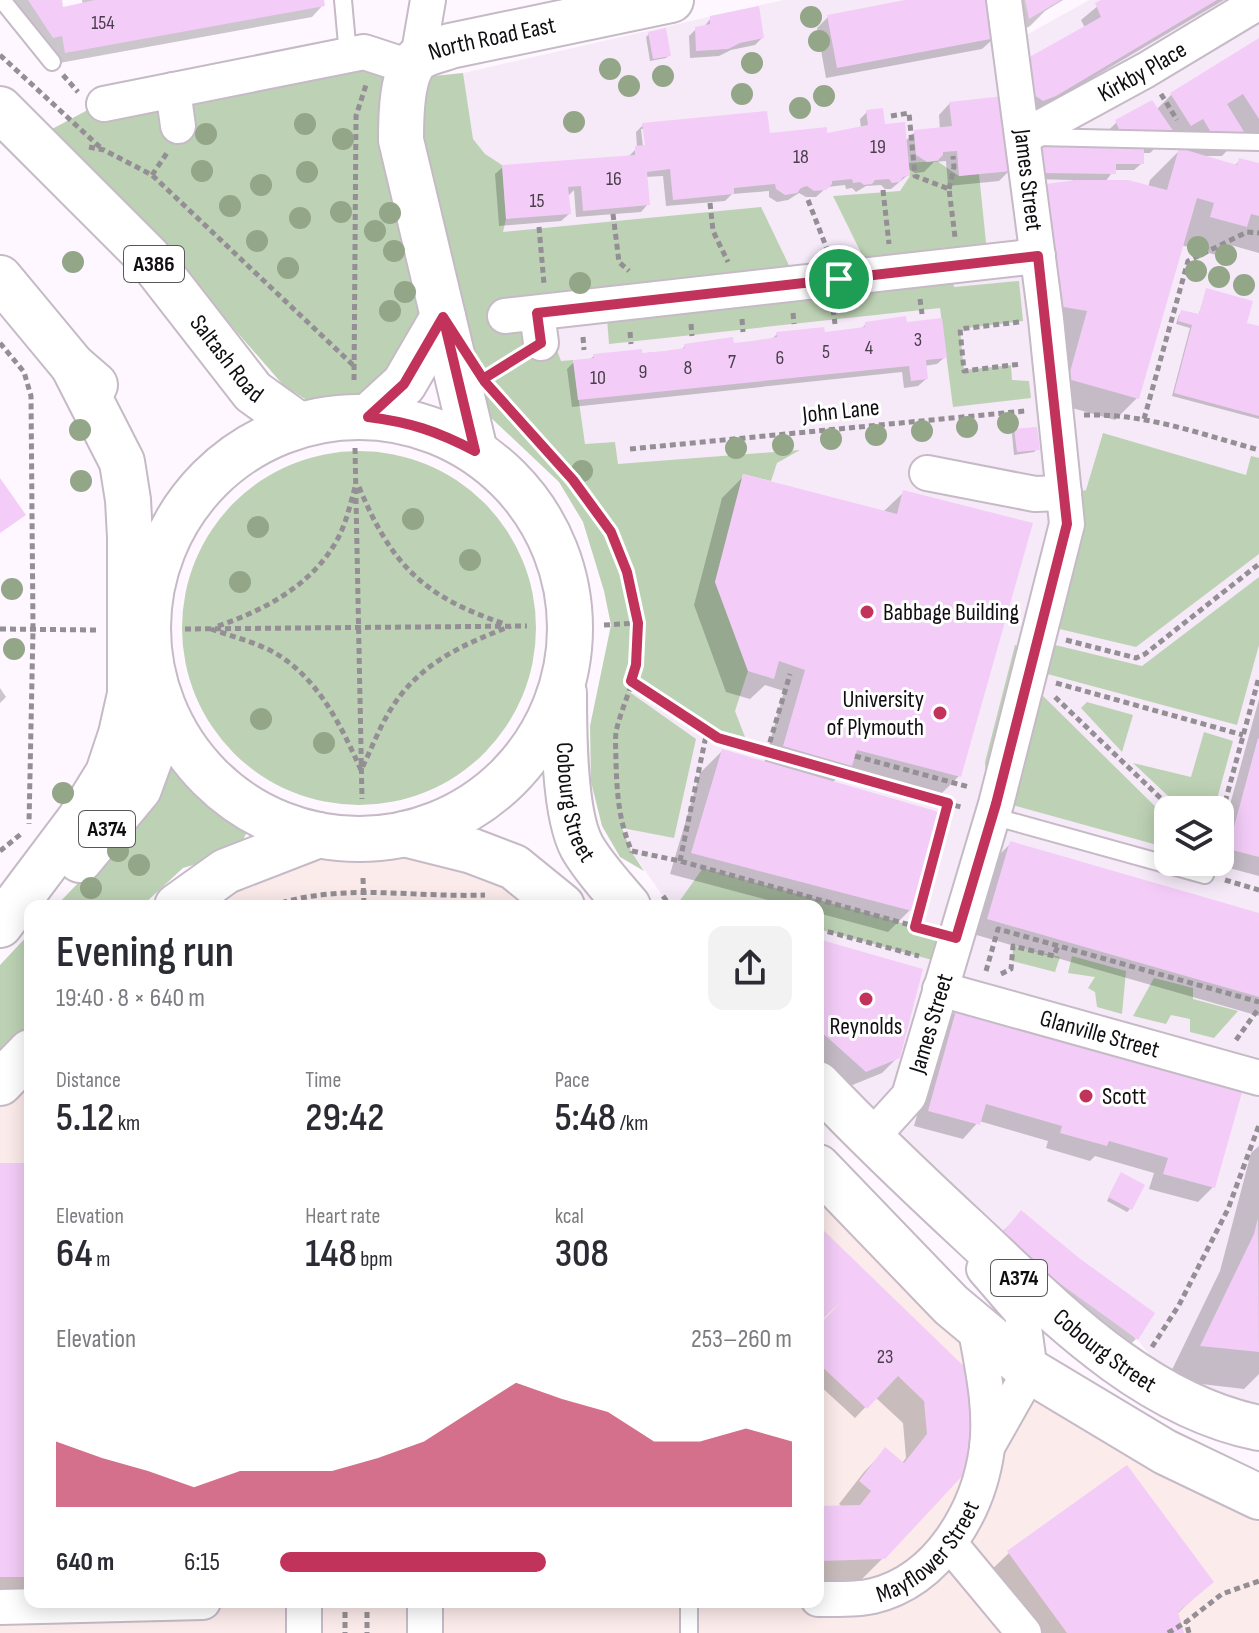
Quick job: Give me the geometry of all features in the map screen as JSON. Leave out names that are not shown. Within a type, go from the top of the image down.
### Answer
[{"type":"main road","name":"North Road East","points":[[475,451],[401,140],[400,114],[388,59],[671,0]]},
{"type":"main road","name":"Saltash Road","points":[[0,109],[148,257],[253,392],[299,425]]},
{"type":"main road","points":[[0,278],[73,366],[114,402],[133,437],[144,481],[152,585]]},
{"type":"main road","points":[[359,414],[404,384],[443,317]]},
{"type":"main road","points":[[0,927],[79,820],[108,773],[130,694],[129,525],[122,462],[73,366]]},
{"type":"main road","points":[[359,414],[405,422],[441,433],[475,451],[504,474],[529,502],[549,535],[563,570],[570,607],[570,645],[563,682],[550,719],[530,752],[505,781],[475,804],[441,823],[404,834],[347,838],[319,835],[284,825],[250,808],[220,787],[195,760],[174,730],[159,696],[150,660],[148,622],[152,585],[163,548],[180,515],[203,485],[231,459],[263,439],[299,425],[359,414]]},
{"type":"main road","name":"Cobourg Street","points":[[563,682],[565,755],[573,815],[581,845],[623,900]]},
{"type":"main road","name":"A374","points":[[36,900],[58,883],[99,840],[139,789],[155,745],[159,696]]},
{"type":"main road","points":[[404,834],[472,851],[514,867],[555,900]]},
{"type":"main road","points":[[185,900],[226,871],[319,835]]},
{"type":"main road","name":"A374","points":[[0,927],[24,909]]},
{"type":"main road","points":[[0,1083],[24,1058]]},
{"type":"main road","name":"Cobourg Street","points":[[824,1090],[870,1139],[1058,1315],[1099,1348],[1180,1400],[1228,1422],[1259,1428]]},
{"type":"main road","name":"A374","points":[[824,1173],[951,1305],[1030,1371],[1165,1452],[1259,1497]]},
{"type":"street","points":[[388,59],[428,0]]},
{"type":"street","name":"James Street","points":[[870,1139],[909,1096],[1032,676],[1038,634],[1067,524],[1046,319],[1004,0]]},
{"type":"street","name":"Kirkby Place","points":[[1023,137],[1146,70],[1259,2]]},
{"type":"street","name":"North Road East","points":[[104,104],[173,90],[388,59]]},
{"type":"street","points":[[173,90],[178,126]]},
{"type":"street","points":[[532,321],[660,298],[1038,256]]},
{"type":"street","points":[[927,473],[1035,494],[1064,493]]},
{"type":"street","name":"Glanville Street","points":[[948,964],[1259,1078]]},
{"type":"street","name":"Cobourg Street","points":[[870,1139],[1022,1313],[1030,1371]]},
{"type":"street","name":"Mayflower Street","points":[[824,1599],[873,1596],[900,1586],[929,1565],[950,1544],[974,1502],[987,1447],[986,1385],[975,1325]]},
{"type":"street","name":"Mayflower Street","points":[[987,1447],[1030,1371]]},
{"type":"street","points":[[950,1544],[1024,1633]]},
{"type":"street","points":[[0,1607],[24,1606]]},
{"type":"street","points":[[304,1608],[304,1633]]},
{"type":"street","points":[[425,1608],[425,1633]]},
{"type":"lane","points":[[2,0],[52,62]]},
{"type":"lane","points":[[343,0],[388,59]]},
{"type":"lane","points":[[1023,137],[1259,142]]},
{"type":"lane","points":[[995,809],[1154,853]]},
{"type":"lane","points":[[689,1608],[689,1633]]},
{"type":"path","points":[[0,55],[104,150]]},
{"type":"path","points":[[362,799],[357,483],[359,414],[354,366],[356,116],[388,59]]},
{"type":"path","points":[[52,62],[80,94],[104,104]]},
{"type":"path","points":[[1146,70],[1189,140]]},
{"type":"path","points":[[891,116],[909,113],[915,176],[949,189]]},
{"type":"path","points":[[953,156],[949,189],[959,266]]},
{"type":"path","points":[[165,158],[152,175],[354,366]]},
{"type":"path","points":[[883,190],[892,273]]},
{"type":"path","points":[[808,200],[839,279]]},
{"type":"path","points":[[710,203],[713,231],[724,257],[748,289]]},
{"type":"path","points":[[613,214],[619,262],[660,298]]},
{"type":"path","points":[[483,379],[532,321],[539,227]]},
{"type":"path","points":[[1144,419],[1188,261],[1247,232],[1259,233]]},
{"type":"path","points":[[1046,319],[960,329],[964,371],[1050,361]]},
{"type":"path","points":[[0,343],[24,372],[31,396],[33,629],[29,827],[0,851]]},
{"type":"path","points":[[493,392],[601,515],[627,572],[638,623],[636,665],[616,734],[617,799],[622,828],[631,851],[680,861],[809,900]]},
{"type":"path","name":"John Lane","points":[[630,449],[1054,408]]},
{"type":"path","points":[[1113,414],[1144,419],[1259,450]]},
{"type":"path","points":[[357,483],[383,540],[407,570],[431,591],[466,611],[511,626]]},
{"type":"path","points":[[211,629],[252,615],[294,589],[316,568],[337,541],[357,483]]},
{"type":"path","points":[[1038,634],[1136,658],[1259,564]]},
{"type":"path","points":[[604,625],[638,623]]},
{"type":"path","points":[[361,770],[387,715],[418,675],[466,643],[511,626]]},
{"type":"path","points":[[185,629],[527,626]]},
{"type":"path","points":[[0,629],[109,630]]},
{"type":"path","points":[[211,629],[280,656],[301,675],[320,694],[340,723],[361,770]]},
{"type":"path","points":[[767,752],[790,674]]},
{"type":"path","points":[[1032,676],[1243,735]]},
{"type":"path","points":[[1032,676],[1158,796]]},
{"type":"path","points":[[1227,796],[1259,677]]},
{"type":"path","points":[[631,681],[718,738],[948,803],[995,809]]},
{"type":"path","points":[[680,861],[707,731]]},
{"type":"path","points":[[855,756],[970,787],[995,809]]},
{"type":"path","points":[[915,927],[948,803]]},
{"type":"path","points":[[1226,876],[1259,890]]},
{"type":"path","points":[[363,878],[364,900]]},
{"type":"path","points":[[290,900],[332,893],[491,894]]},
{"type":"path","points":[[457,895],[459,900]]},
{"type":"path","points":[[824,904],[915,927],[948,964]]},
{"type":"path","points":[[991,955],[998,929],[1259,1005],[1218,1065]]},
{"type":"path","points":[[824,931],[948,964]]},
{"type":"path","points":[[997,976],[1011,969],[1013,946],[1054,956],[1058,945]]},
{"type":"path","points":[[1157,1340],[1179,1305],[1228,1209],[1259,1125]]},
{"type":"path","points":[[1168,1633],[1222,1594],[1259,1581]]},
{"type":"path","points":[[345,1608],[345,1633]]},
{"type":"path","points":[[367,1608],[367,1633]]},
{"type":"path","points":[[1186,1622],[1189,1633]]},
{"type":"shaded area","name":"University of Plymouth","points":[[783,0],[1004,0],[1010,44],[1089,0],[1259,0],[1259,1415],[1176,1390],[1138,1340],[1059,1283],[996,1230],[824,1063],[824,900],[666,900],[631,851],[622,828],[616,734],[636,665],[638,623],[404,95],[434,76],[463,73]]},
{"type":"shaded area","points":[[407,841],[538,900],[209,900],[319,843]]},
{"type":"shaded area","points":[[24,1075],[24,1608],[824,1608],[824,1183],[951,1316],[1259,1501],[1259,1633],[0,1633],[0,1101]]},
{"type":"green space","points":[[364,52],[408,97],[434,76],[463,73],[473,139],[485,154],[502,165],[506,219],[503,232],[761,207],[798,284],[872,275],[833,196],[900,191],[910,176],[908,163],[937,161],[959,176],[979,174],[988,262],[951,266],[954,287],[1019,281],[1023,321],[960,329],[964,370],[1011,365],[1012,380],[1029,381],[1031,398],[953,407],[940,308],[609,344],[606,306],[537,314],[543,350],[557,350],[561,361],[573,360],[585,444],[615,442],[618,464],[800,450],[777,463],[771,481],[743,474],[715,582],[748,671],[735,711],[745,737],[718,730],[633,673],[628,691],[696,739],[674,838],[622,828],[631,851],[644,871],[620,857],[602,826],[591,782],[590,726],[611,625],[583,522],[559,482],[488,415],[444,318],[368,417],[336,418],[284,386],[147,223],[52,129],[97,105]]},
{"type":"green space","points":[[1103,433],[1246,475],[1251,456],[1259,458],[1259,554],[1136,647],[1051,627],[1075,493],[1086,490]]},
{"type":"green space","points":[[359,451],[394,454],[427,465],[457,481],[484,503],[506,530],[522,560],[533,593],[536,628],[533,663],[522,696],[506,726],[484,753],[457,775],[427,791],[394,802],[359,805],[324,802],[291,791],[261,775],[234,753],[212,726],[196,696],[185,663],[182,628],[185,593],[196,560],[212,530],[234,503],[261,481],[291,465],[324,454]]},
{"type":"green space","points":[[1259,577],[1259,645],[1237,725],[1040,672],[1047,643],[1142,666]]},
{"type":"green space","points":[[1015,645],[1029,648],[986,783],[985,762]]},
{"type":"green space","points":[[1039,692],[1154,805],[1154,844],[1009,804]]},
{"type":"green space","points":[[1087,702],[1133,715],[1122,752],[1081,708]]},
{"type":"green space","points":[[1204,732],[1233,741],[1218,796],[1168,796],[1133,763],[1191,777]]},
{"type":"green space","points":[[168,754],[203,796],[225,813],[250,826],[237,852],[183,868],[148,900],[62,900],[106,854]]},
{"type":"green space","points":[[703,868],[819,900],[680,900]]},
{"type":"green space","points":[[824,901],[956,938],[947,964],[824,931]]},
{"type":"green space","points":[[24,939],[24,1033],[0,1060],[0,965]]},
{"type":"green space","points":[[1013,946],[1060,957],[1055,972],[1012,961]]},
{"type":"green space","points":[[1072,956],[1126,971],[1122,1014],[1097,1007],[1095,992],[1088,988],[1095,977],[1068,973]]},
{"type":"green space","points":[[1154,978],[1193,988],[1193,999],[1238,1011],[1214,1038],[1190,1032],[1190,1019],[1171,1015],[1166,1024],[1133,1016]]},
{"type":"building","points":[[28,0],[62,0],[63,7],[95,0],[324,0],[325,6],[65,53],[62,36],[53,38]]},
{"type":"building","points":[[905,0],[989,0],[996,38],[837,68],[827,15]]},
{"type":"building","points":[[1025,0],[1061,0],[1029,19]]},
{"type":"building","points":[[1101,0],[1217,0],[1043,101],[1031,93],[1026,59],[1101,17],[1095,3]]},
{"type":"building","points":[[759,6],[764,38],[728,49],[696,51],[695,27],[710,24],[710,16]]},
{"type":"building","points":[[666,28],[671,56],[653,59],[648,32]]},
{"type":"building","points":[[1259,38],[1259,119],[1243,94],[1227,104],[1246,135],[1212,134],[1203,119],[1191,126],[1170,93]]},
{"type":"building","points":[[1004,96],[1012,171],[959,176],[957,151],[943,152],[937,161],[927,162],[916,155],[914,130],[952,126],[949,102]]},
{"type":"building","points":[[1152,100],[1174,132],[1120,132],[1115,120]]},
{"type":"building","points":[[883,108],[885,124],[905,122],[910,176],[903,177],[900,182],[875,180],[872,184],[864,185],[853,183],[852,179],[832,181],[826,190],[814,191],[807,186],[797,193],[785,195],[776,189],[775,184],[734,188],[734,194],[673,200],[670,169],[647,172],[650,205],[583,211],[581,186],[568,187],[571,214],[506,219],[502,165],[635,155],[635,146],[645,145],[642,123],[767,111],[770,133],[827,127],[827,133],[868,125],[866,110]]},
{"type":"building","points":[[1042,142],[1144,143],[1144,164],[1116,164],[1116,174],[1038,173],[1038,148]]},
{"type":"building","points":[[1179,148],[1237,165],[1239,158],[1259,163],[1259,216],[1251,214],[1247,227],[1210,217],[1214,203],[1197,198],[1139,399],[1068,379],[1087,311],[1052,305],[1038,185],[1076,180],[1128,180],[1167,190]]},
{"type":"building","points":[[1206,288],[1253,301],[1247,323],[1259,326],[1259,416],[1174,393],[1192,325],[1178,321],[1181,310],[1199,314]]},
{"type":"building","points":[[906,316],[907,322],[942,318],[947,358],[926,360],[928,379],[911,381],[909,366],[578,400],[573,360],[594,358],[593,354],[642,349],[642,353],[664,351],[685,348],[684,344],[733,337],[734,343],[752,341],[777,337],[776,332],[824,327],[825,332],[865,327],[865,322]]},
{"type":"building","points":[[1037,427],[1040,450],[1017,452],[1014,429]]},
{"type":"building","name":"Babbage Building","points":[[743,474],[897,514],[903,490],[1033,523],[961,777],[857,750],[852,766],[783,746],[805,670],[779,661],[774,679],[748,671],[715,582]]},
{"type":"building","points":[[0,478],[26,515],[0,533]]},
{"type":"building","points":[[1258,738],[1259,857],[1234,851],[1234,827]]},
{"type":"building","points":[[722,749],[939,812],[912,911],[691,853]]},
{"type":"building","points":[[1010,841],[1259,913],[1259,997],[987,919]]},
{"type":"building","name":"Reynolds","points":[[824,941],[923,969],[900,1058],[866,1072],[824,1034]]},
{"type":"building","name":"Scott","points":[[957,1007],[1243,1089],[1215,1188],[1163,1174],[1168,1158],[1109,1141],[1107,1146],[1060,1133],[1062,1126],[986,1104],[980,1125],[928,1111]]},
{"type":"building","points":[[0,1163],[24,1163],[24,1577],[0,1577]]},
{"type":"building","points":[[1121,1172],[1145,1185],[1132,1210],[1108,1197]]},
{"type":"building","points":[[1021,1210],[1079,1258],[1155,1313],[1138,1340],[1059,1283],[1001,1235]]},
{"type":"building","points":[[1258,1218],[1259,1352],[1200,1346],[1254,1234]]},
{"type":"building","points":[[824,1231],[976,1378],[979,1458],[885,1559],[824,1561],[824,1506],[860,1505],[871,1491],[859,1481],[885,1447],[904,1463],[927,1434],[924,1401],[898,1376],[867,1409],[824,1369],[824,1320],[842,1301],[824,1318]]},
{"type":"building","points":[[1127,1465],[1214,1582],[1178,1612],[1184,1633],[1067,1633],[1007,1551]]},
{"type":"place","name":"Babbage Building","points":[[867,612]]},
{"type":"place","name":"University of Plymouth","points":[[940,713]]},
{"type":"place","name":"Reynolds","points":[[866,999]]},
{"type":"place","name":"Scott","points":[[1086,1096]]},
{"type":"route","points":[[839,279],[537,313],[541,343],[483,379],[443,317],[404,384],[368,417],[405,422],[441,433],[475,451],[443,317],[485,382],[573,480],[611,532],[627,572],[638,623],[636,665],[631,681],[718,738],[948,803],[915,927],[956,938],[996,804],[1067,524],[1038,256],[839,279]]}]
